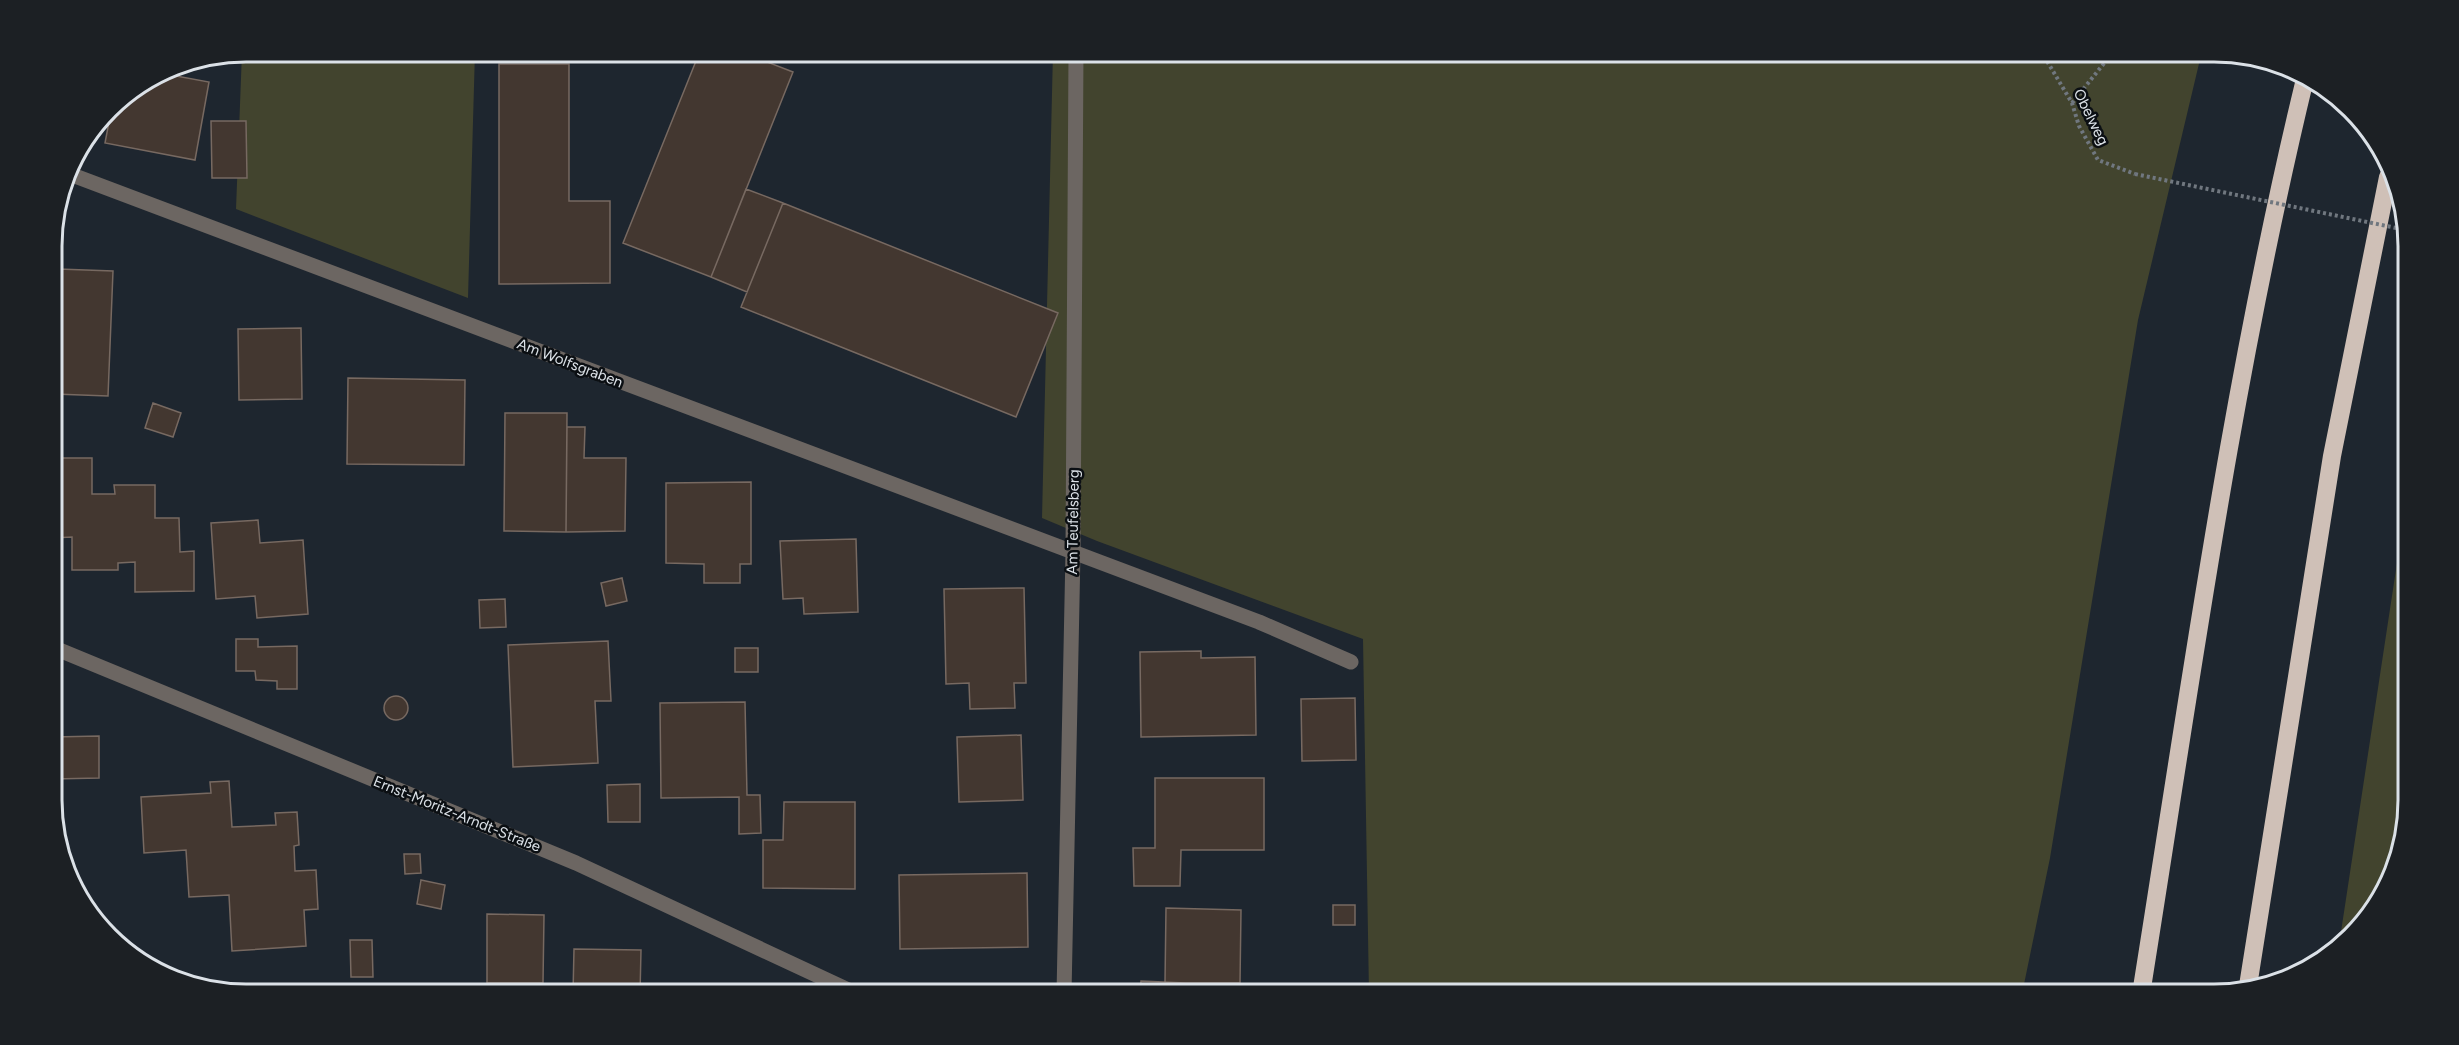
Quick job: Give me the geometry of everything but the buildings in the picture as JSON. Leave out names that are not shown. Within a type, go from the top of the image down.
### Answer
[{"type":"highway","points":[[2143,983],[2229,447],[2303,86]]},
{"type":"highway","points":[[2249,980],[2332,456],[2387,184]]},
{"type":"street","name":"Am Teufelsberg","points":[[1064,984],[1073,552],[1076,62]]},
{"type":"street","name":"Am Wolfsgraben","points":[[75,176],[1260,622],[1351,663]]},
{"type":"street","name":"Ernst-Moritz-Arndt-Straße","points":[[61,651],[576,863],[835,984]]},
{"type":"path","name":"Obelweg","points":[[2048,62],[2072,103],[2079,126],[2098,160],[2135,174],[2397,228]]},
{"type":"path","points":[[2072,103],[2105,62]]},
{"type":"green space","points":[[242,62],[475,62],[468,298],[236,209]]},
{"type":"green space","points":[[1053,62],[2199,62],[2138,320],[2050,858],[2024,983],[1369,983],[1363,639],[1097,541],[1042,518]]},
{"type":"green space","points":[[2398,556],[2398,799],[2396,823],[2388,858],[2378,881],[2366,902],[2341,932]]}]
